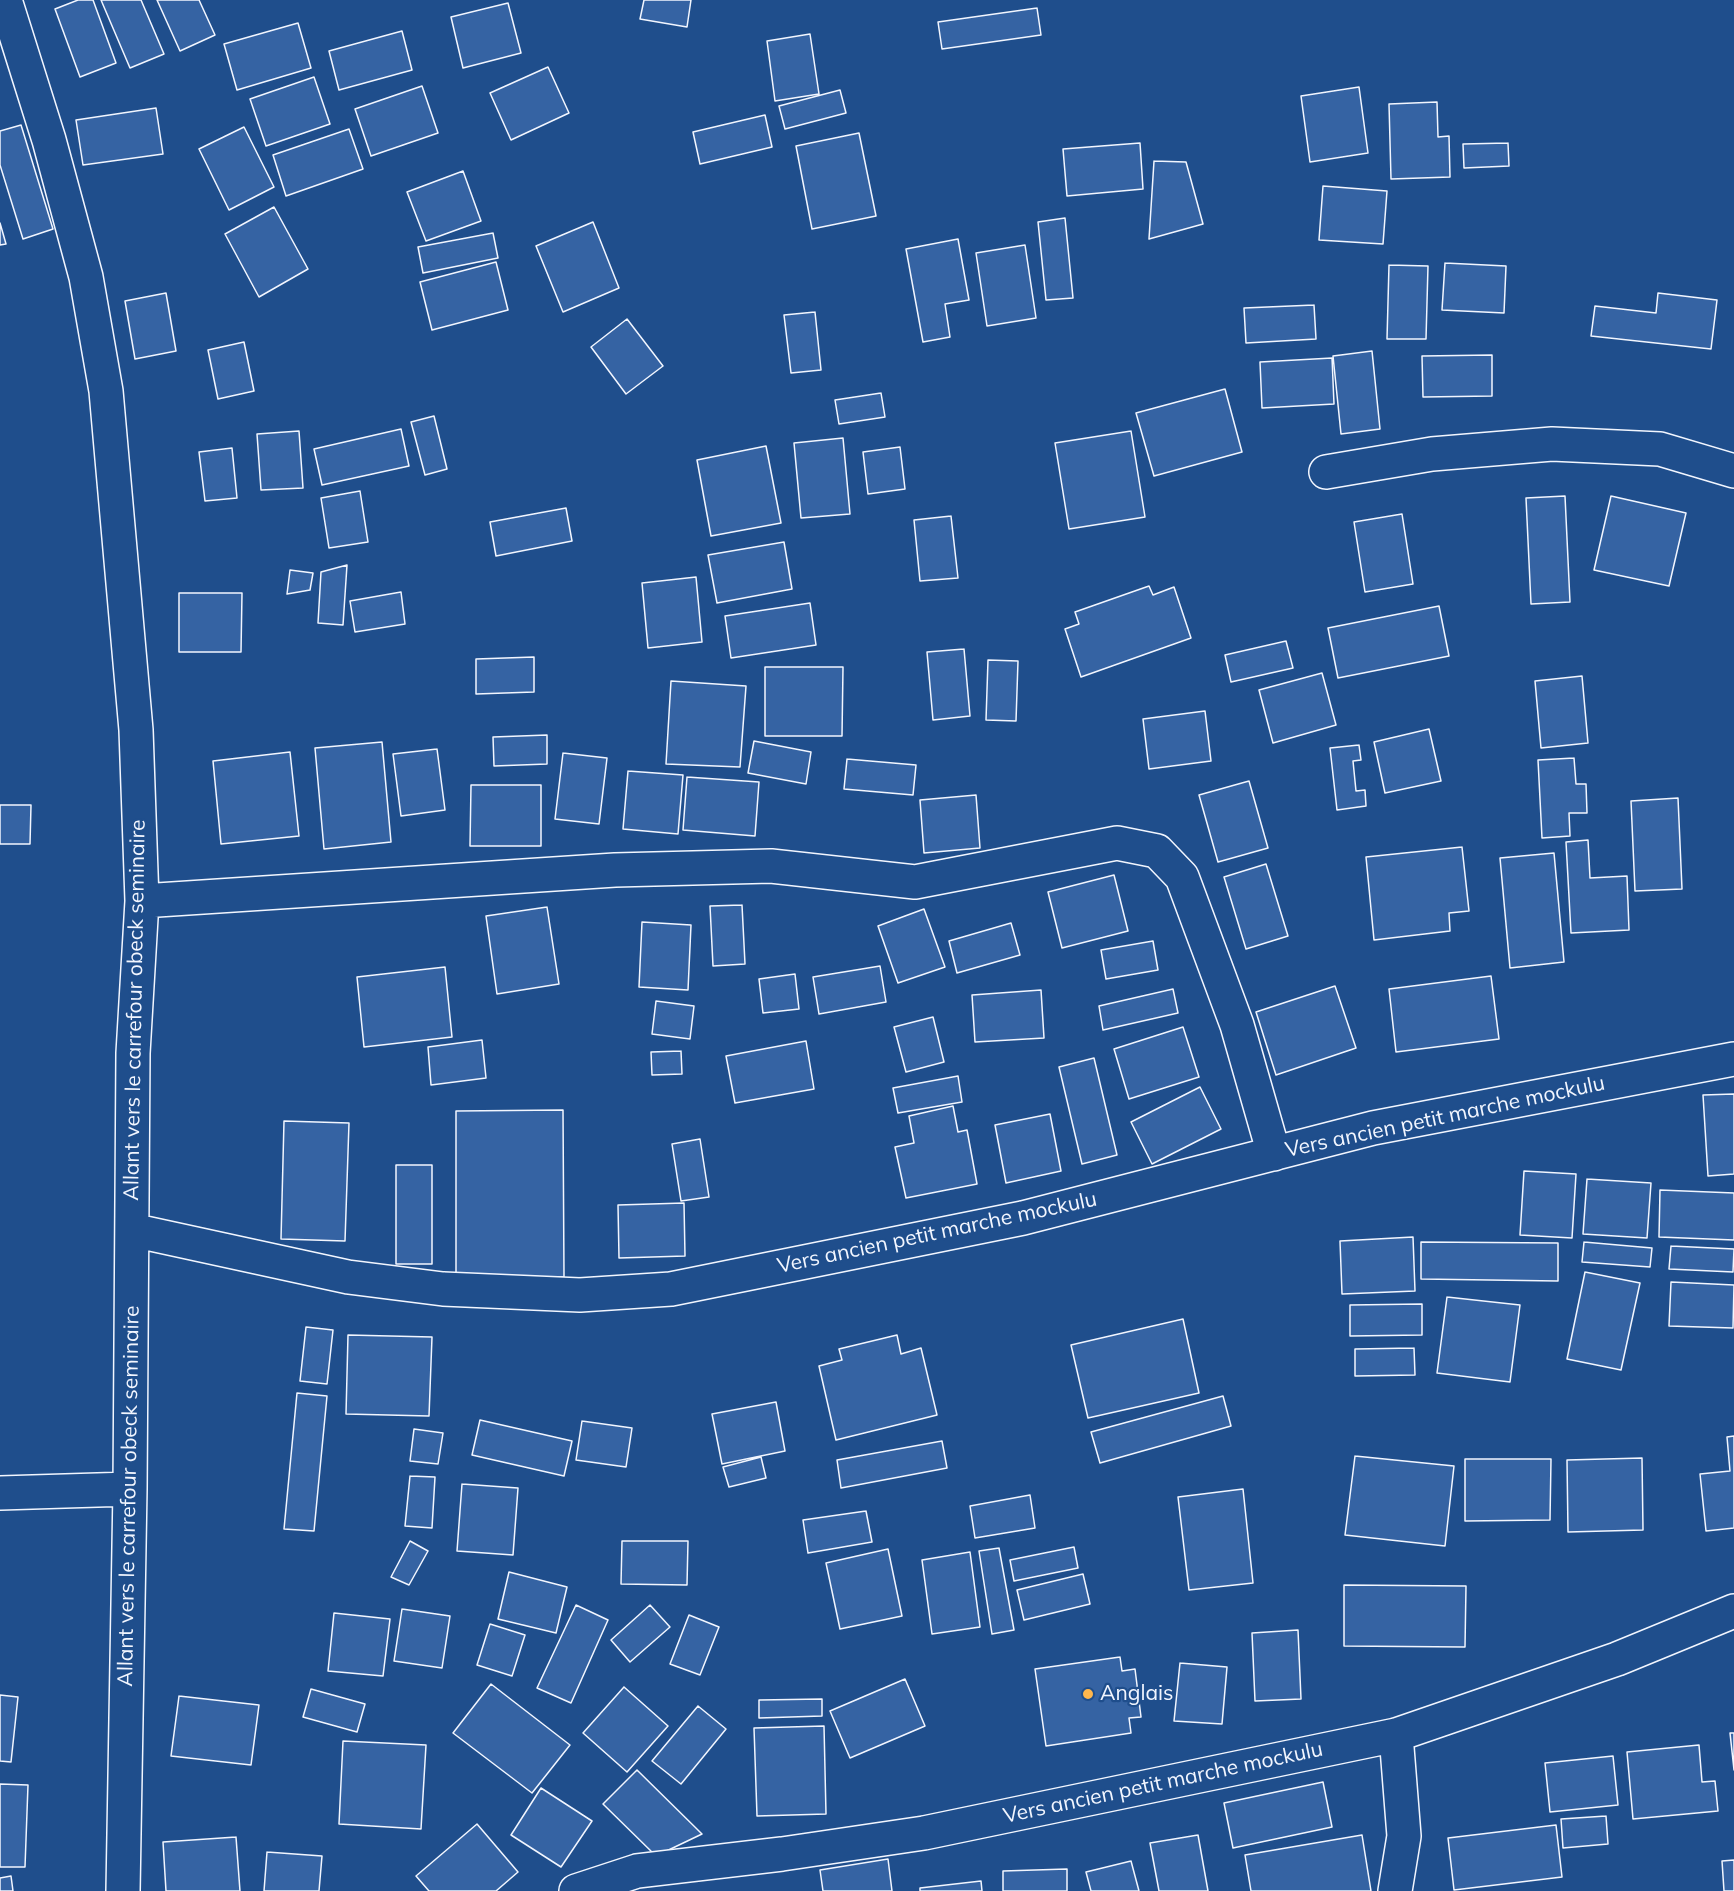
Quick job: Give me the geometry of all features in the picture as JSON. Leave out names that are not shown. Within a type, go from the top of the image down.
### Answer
[{"type":"street","name":"Allant vers le carrefour obeck seminaire","points":[[5,0],[49,140],[86,277],[106,391],[136,730],[142,901],[133,1053],[130,1489],[123,1891]]},
{"type":"street","points":[[1326,472],[1432,454],[1552,444],[1660,449],[1734,471]]},
{"type":"street","points":[[142,901],[615,870],[771,866],[915,882],[1117,843],[1157,851],[1182,877],[1237,1024],[1274,1154]]},
{"type":"street","name":"Vers ancien petit marche mockulu","points":[[132,1230],[348,1277],[443,1289],[580,1295],[671,1289],[1023,1218],[1373,1128],[1734,1059]]},
{"type":"street","points":[[0,1493],[130,1489]]},
{"type":"street","name":"Vers ancien petit marche mockulu","points":[[576,1891],[637,1871],[782,1854],[924,1833],[1396,1736],[1617,1659],[1734,1611]]},
{"type":"street","points":[[1395,1891],[1404,1836],[1396,1736]]},
{"type":"building","points":[[78,0],[93,0],[116,63],[80,77],[55,9]]},
{"type":"building","points":[[101,0],[141,0],[164,54],[130,68]]},
{"type":"building","points":[[157,0],[199,0],[215,35],[180,51]]},
{"type":"building","points":[[644,0],[691,0],[687,27],[640,19]]},
{"type":"building","points":[[508,3],[521,53],[463,68],[451,17]]},
{"type":"building","points":[[1037,8],[1041,35],[942,49],[938,22]]},
{"type":"building","points":[[298,23],[311,68],[237,90],[224,44]]},
{"type":"building","points":[[402,31],[412,70],[339,90],[329,51]]},
{"type":"building","points":[[810,34],[819,94],[775,101],[767,41]]},
{"type":"building","points":[[548,67],[569,113],[511,140],[490,93]]},
{"type":"building","points":[[314,77],[330,124],[266,146],[250,99]]},
{"type":"building","points":[[422,86],[438,133],[371,156],[355,109]]},
{"type":"building","points":[[1359,87],[1368,153],[1310,162],[1301,96]]},
{"type":"building","points":[[840,90],[846,113],[785,129],[779,106]]},
{"type":"building","points":[[1437,102],[1438,137],[1449,136],[1450,177],[1391,179],[1389,104]]},
{"type":"building","points":[[156,108],[163,154],[83,165],[76,120]]},
{"type":"building","points":[[765,115],[772,147],[700,164],[693,132]]},
{"type":"building","points":[[21,125],[53,229],[23,239],[0,165],[0,131]]},
{"type":"building","points":[[244,127],[274,187],[229,210],[199,149]]},
{"type":"building","points":[[349,129],[363,169],[286,196],[273,155]]},
{"type":"building","points":[[859,133],[876,216],[812,229],[796,146]]},
{"type":"building","points":[[1140,143],[1143,189],[1067,196],[1063,149]]},
{"type":"building","points":[[1508,143],[1509,166],[1464,168],[1463,144]]},
{"type":"building","points":[[1154,161],[1186,162],[1203,224],[1149,239]]},
{"type":"building","points":[[463,171],[481,221],[426,241],[407,192]]},
{"type":"building","points":[[1323,186],[1387,191],[1383,244],[1319,240]]},
{"type":"building","points":[[274,207],[308,269],[259,297],[225,234]]},
{"type":"building","points":[[1065,218],[1073,298],[1046,300],[1038,222]]},
{"type":"building","points":[[593,222],[619,288],[563,312],[536,246]]},
{"type":"building","points":[[0,223],[6,244],[0,245]]},
{"type":"building","points":[[493,233],[498,258],[423,273],[418,247]]},
{"type":"building","points":[[958,239],[969,300],[945,304],[950,337],[923,342],[906,249]]},
{"type":"building","points":[[1025,245],[1036,318],[987,326],[976,253]]},
{"type":"building","points":[[496,262],[508,310],[432,330],[420,282]]},
{"type":"building","points":[[1445,263],[1506,266],[1504,313],[1442,310]]},
{"type":"building","points":[[1389,265],[1428,266],[1426,339],[1387,339]]},
{"type":"building","points":[[166,293],[176,351],[135,359],[125,301]]},
{"type":"building","points":[[1658,293],[1717,300],[1711,349],[1591,336],[1595,306],[1656,313]]},
{"type":"building","points":[[1314,305],[1316,339],[1246,343],[1244,308]]},
{"type":"building","points":[[815,312],[821,370],[791,373],[784,315]]},
{"type":"building","points":[[627,319],[663,366],[626,394],[591,347]]},
{"type":"building","points":[[244,342],[254,391],[218,399],[208,350]]},
{"type":"building","points":[[1372,351],[1380,429],[1341,434],[1333,356]]},
{"type":"building","points":[[1492,355],[1492,396],[1423,397],[1422,356]]},
{"type":"building","points":[[1332,358],[1334,404],[1262,408],[1260,362]]},
{"type":"building","points":[[1225,389],[1242,452],[1154,476],[1136,413]]},
{"type":"building","points":[[881,393],[885,417],[839,424],[835,400]]},
{"type":"building","points":[[434,416],[447,469],[425,475],[411,422]]},
{"type":"building","points":[[401,429],[409,466],[322,485],[314,449]]},
{"type":"building","points":[[299,431],[303,488],[261,490],[257,434]]},
{"type":"building","points":[[1131,431],[1145,517],[1069,529],[1055,443]]},
{"type":"building","points":[[843,438],[850,514],[801,518],[794,443]]},
{"type":"building","points":[[766,446],[781,523],[711,536],[697,460]]},
{"type":"building","points":[[900,447],[905,489],[868,494],[863,452]]},
{"type":"building","points":[[232,448],[237,498],[205,501],[199,452]]},
{"type":"building","points":[[360,491],[368,542],[329,548],[321,498]]},
{"type":"building","points":[[1565,496],[1570,602],[1531,604],[1526,498]]},
{"type":"building","points":[[1611,496],[1686,513],[1669,586],[1594,570]]},
{"type":"building","points":[[566,508],[572,541],[496,556],[490,522]]},
{"type":"building","points":[[1402,514],[1413,584],[1365,592],[1354,522]]},
{"type":"building","points":[[951,516],[958,578],[920,581],[914,520]]},
{"type":"building","points":[[784,542],[792,589],[717,603],[708,555]]},
{"type":"building","points":[[347,565],[343,625],[318,623],[321,572]]},
{"type":"building","points":[[290,570],[313,573],[310,590],[287,594]]},
{"type":"building","points":[[696,577],[702,642],[648,648],[642,583]]},
{"type":"building","points":[[1149,586],[1153,595],[1174,587],[1191,638],[1081,677],[1065,629],[1079,624],[1075,612]]},
{"type":"building","points":[[401,592],[405,624],[355,632],[350,601]]},
{"type":"building","points":[[179,593],[242,593],[241,652],[179,652]]},
{"type":"building","points":[[810,603],[816,645],[731,658],[725,616]]},
{"type":"building","points":[[1439,606],[1449,656],[1338,678],[1328,628]]},
{"type":"building","points":[[1286,641],[1293,668],[1231,682],[1225,655]]},
{"type":"building","points":[[964,649],[970,716],[933,720],[927,652]]},
{"type":"building","points":[[534,657],[534,692],[476,694],[476,659]]},
{"type":"building","points":[[988,660],[1018,661],[1016,721],[986,720]]},
{"type":"building","points":[[765,667],[843,667],[842,736],[765,736]]},
{"type":"building","points":[[1322,673],[1336,725],[1273,743],[1259,690]]},
{"type":"building","points":[[1582,676],[1588,743],[1541,748],[1535,681]]},
{"type":"building","points":[[671,681],[746,686],[740,767],[666,764]]},
{"type":"building","points":[[1205,711],[1211,761],[1149,769],[1143,719]]},
{"type":"building","points":[[1429,729],[1441,781],[1385,793],[1374,742]]},
{"type":"building","points":[[547,735],[547,764],[494,766],[493,737]]},
{"type":"building","points":[[754,741],[811,752],[806,784],[748,773]]},
{"type":"building","points":[[382,742],[391,842],[324,849],[315,748]]},
{"type":"building","points":[[1359,745],[1361,760],[1353,761],[1356,791],[1365,790],[1366,806],[1337,810],[1330,748]]},
{"type":"building","points":[[437,749],[445,810],[401,816],[393,754]]},
{"type":"building","points":[[290,752],[299,836],[221,844],[213,761]]},
{"type":"building","points":[[563,753],[607,758],[599,824],[555,819]]},
{"type":"building","points":[[1574,758],[1576,784],[1586,784],[1587,813],[1569,813],[1570,836],[1542,838],[1538,760]]},
{"type":"building","points":[[847,759],[916,765],[913,795],[844,789]]},
{"type":"building","points":[[628,771],[683,775],[678,834],[623,829]]},
{"type":"building","points":[[687,777],[759,782],[755,836],[683,830]]},
{"type":"building","points":[[1249,781],[1268,848],[1218,862],[1199,795]]},
{"type":"building","points":[[471,785],[541,785],[541,846],[470,846]]},
{"type":"building","points":[[976,795],[980,848],[924,853],[920,800]]},
{"type":"building","points":[[1678,798],[1682,889],[1635,891],[1631,801]]},
{"type":"building","points":[[0,805],[31,805],[30,844],[0,844]]},
{"type":"building","points":[[1588,840],[1590,878],[1627,876],[1629,930],[1571,933],[1566,842]]},
{"type":"building","points":[[1462,847],[1469,911],[1449,913],[1450,931],[1374,940],[1366,857]]},
{"type":"building","points":[[1554,853],[1564,962],[1510,968],[1500,858]]},
{"type":"building","points":[[1266,864],[1288,936],[1246,949],[1224,877]]},
{"type":"building","points":[[1114,875],[1128,931],[1062,948],[1048,892]]},
{"type":"building","points":[[742,905],[745,964],[713,966],[710,906]]},
{"type":"building","points":[[547,907],[559,984],[497,994],[486,916]]},
{"type":"building","points":[[924,909],[945,967],[898,983],[878,926]]},
{"type":"building","points":[[642,922],[691,925],[688,990],[639,987]]},
{"type":"building","points":[[1011,923],[1020,955],[957,973],[949,941]]},
{"type":"building","points":[[1153,941],[1158,970],[1106,979],[1101,950]]},
{"type":"building","points":[[880,966],[886,1002],[819,1014],[813,977]]},
{"type":"building","points":[[445,967],[452,1037],[364,1047],[357,977]]},
{"type":"building","points":[[795,974],[799,1009],[763,1013],[759,979]]},
{"type":"building","points":[[1491,976],[1499,1039],[1396,1052],[1389,989]]},
{"type":"building","points":[[1335,986],[1356,1048],[1276,1075],[1256,1012]]},
{"type":"building","points":[[1173,989],[1178,1013],[1103,1030],[1099,1006]]},
{"type":"building","points":[[1041,990],[1044,1038],[975,1042],[972,995]]},
{"type":"building","points":[[656,1001],[694,1006],[690,1039],[652,1034]]},
{"type":"building","points":[[933,1017],[944,1062],[906,1072],[894,1027]]},
{"type":"building","points":[[1183,1027],[1199,1077],[1129,1099],[1114,1049]]},
{"type":"building","points":[[482,1040],[486,1078],[431,1085],[428,1047]]},
{"type":"building","points":[[806,1041],[814,1089],[735,1103],[726,1056]]},
{"type":"building","points":[[681,1051],[682,1074],[652,1075],[651,1052]]},
{"type":"building","points":[[1094,1058],[1117,1155],[1082,1164],[1059,1067]]},
{"type":"building","points":[[958,1076],[962,1102],[898,1113],[893,1088]]},
{"type":"building","points":[[1200,1087],[1221,1129],[1152,1164],[1131,1122]]},
{"type":"building","points":[[1734,1094],[1734,1174],[1708,1176],[1703,1095]]},
{"type":"building","points":[[953,1106],[958,1132],[967,1130],[977,1184],[906,1198],[895,1147],[914,1143],[909,1116]]},
{"type":"building","points":[[563,1110],[564,1277],[456,1277],[456,1111]]},
{"type":"building","points":[[1050,1114],[1061,1171],[1006,1183],[995,1125]]},
{"type":"building","points":[[284,1121],[349,1123],[345,1241],[281,1239]]},
{"type":"building","points":[[700,1139],[709,1197],[681,1201],[672,1144]]},
{"type":"building","points":[[396,1165],[432,1165],[432,1264],[396,1264]]},
{"type":"building","points":[[1524,1171],[1576,1174],[1572,1238],[1520,1235]]},
{"type":"building","points":[[1587,1179],[1651,1183],[1647,1238],[1583,1234]]},
{"type":"building","points":[[1660,1190],[1734,1193],[1734,1240],[1659,1237]]},
{"type":"building","points":[[684,1203],[685,1256],[619,1258],[618,1205]]},
{"type":"building","points":[[1413,1237],[1415,1291],[1342,1294],[1340,1241]]},
{"type":"building","points":[[1421,1242],[1558,1243],[1558,1281],[1421,1279]]},
{"type":"building","points":[[1584,1242],[1652,1248],[1650,1267],[1582,1262]]},
{"type":"building","points":[[1671,1246],[1734,1249],[1733,1272],[1669,1269]]},
{"type":"building","points":[[1585,1272],[1640,1283],[1621,1370],[1567,1359]]},
{"type":"building","points":[[1671,1282],[1734,1285],[1733,1328],[1669,1326]]},
{"type":"building","points":[[1447,1297],[1520,1305],[1510,1382],[1437,1373]]},
{"type":"building","points":[[1422,1304],[1422,1335],[1350,1336],[1350,1305]]},
{"type":"building","points":[[1183,1319],[1199,1393],[1088,1418],[1071,1345]]},
{"type":"building","points":[[306,1327],[333,1330],[327,1384],[300,1381]]},
{"type":"building","points":[[348,1335],[432,1337],[429,1416],[346,1414]]},
{"type":"building","points":[[897,1335],[901,1354],[921,1348],[937,1415],[836,1440],[819,1366],[842,1360],[839,1349]]},
{"type":"building","points":[[1414,1348],[1415,1375],[1355,1376],[1355,1349]]},
{"type":"building","points":[[297,1393],[327,1396],[314,1531],[284,1529]]},
{"type":"building","points":[[1223,1396],[1231,1426],[1100,1463],[1091,1432]]},
{"type":"building","points":[[776,1402],[785,1451],[722,1464],[712,1414]]},
{"type":"building","points":[[480,1420],[572,1441],[564,1476],[472,1455]]},
{"type":"building","points":[[582,1421],[632,1428],[626,1467],[576,1460]]},
{"type":"building","points":[[414,1429],[443,1433],[438,1464],[410,1461]]},
{"type":"building","points":[[1734,1436],[1734,1528],[1706,1531],[1700,1474],[1730,1471],[1727,1437]]},
{"type":"building","points":[[942,1441],[947,1468],[841,1488],[837,1460]]},
{"type":"building","points":[[1355,1456],[1454,1466],[1445,1546],[1345,1535]]},
{"type":"building","points":[[761,1457],[766,1478],[729,1487],[723,1467]]},
{"type":"building","points":[[1642,1458],[1643,1530],[1568,1532],[1567,1460]]},
{"type":"building","points":[[1465,1459],[1551,1459],[1550,1520],[1465,1521]]},
{"type":"building","points":[[410,1476],[435,1477],[432,1528],[405,1526]]},
{"type":"building","points":[[462,1484],[518,1488],[513,1555],[457,1551]]},
{"type":"building","points":[[1243,1489],[1253,1583],[1189,1590],[1178,1497]]},
{"type":"building","points":[[1030,1495],[1035,1528],[975,1538],[970,1506]]},
{"type":"building","points":[[866,1511],[872,1542],[808,1553],[803,1520]]},
{"type":"building","points":[[410,1541],[428,1551],[409,1585],[391,1577]]},
{"type":"building","points":[[622,1541],[688,1541],[687,1585],[621,1584]]},
{"type":"building","points":[[1074,1547],[1078,1568],[1014,1581],[1010,1560]]},
{"type":"building","points":[[999,1548],[1014,1630],[992,1634],[979,1551]]},
{"type":"building","points":[[888,1549],[902,1616],[840,1629],[826,1563]]},
{"type":"building","points":[[970,1552],[980,1627],[932,1634],[922,1560]]},
{"type":"building","points":[[509,1572],[567,1587],[556,1633],[498,1619]]},
{"type":"building","points":[[1083,1574],[1090,1604],[1024,1620],[1017,1590]]},
{"type":"building","points":[[1344,1585],[1466,1586],[1465,1647],[1344,1646]]},
{"type":"building","points":[[576,1605],[608,1620],[571,1703],[537,1688]]},
{"type":"building","points":[[650,1605],[670,1627],[630,1662],[611,1640]]},
{"type":"building","points":[[402,1609],[450,1616],[442,1668],[394,1661]]},
{"type":"building","points":[[334,1613],[390,1619],[383,1676],[328,1671]]},
{"type":"building","points":[[689,1615],[719,1627],[700,1675],[670,1664]]},
{"type":"building","points":[[490,1624],[525,1635],[512,1676],[477,1665]]},
{"type":"building","points":[[1298,1630],[1301,1699],[1255,1701],[1252,1633]]},
{"type":"building","name":"Anglais","points":[[1120,1657],[1122,1671],[1135,1669],[1141,1717],[1129,1718],[1131,1733],[1046,1746],[1035,1669]]},
{"type":"building","points":[[1180,1663],[1227,1667],[1222,1724],[1174,1721]]},
{"type":"building","points":[[905,1679],[925,1726],[850,1758],[830,1711]]},
{"type":"building","points":[[491,1684],[570,1745],[532,1793],[453,1733]]},
{"type":"building","points":[[624,1687],[668,1726],[627,1772],[583,1733]]},
{"type":"building","points":[[311,1689],[365,1704],[357,1732],[303,1717]]},
{"type":"building","points":[[0,1695],[18,1697],[11,1762],[0,1761]]},
{"type":"building","points":[[179,1696],[259,1705],[251,1765],[171,1756]]},
{"type":"building","points":[[822,1699],[822,1716],[759,1718],[759,1700]]},
{"type":"building","points":[[698,1706],[726,1729],[681,1784],[652,1761]]},
{"type":"building","points":[[824,1726],[826,1814],[757,1816],[754,1728]]},
{"type":"building","points":[[1730,1733],[1734,1733],[1734,1770]]},
{"type":"building","points":[[343,1741],[426,1745],[421,1829],[339,1824]]},
{"type":"building","points":[[1699,1745],[1702,1782],[1715,1781],[1718,1811],[1633,1819],[1627,1752]]},
{"type":"building","points":[[1613,1756],[1618,1805],[1550,1812],[1545,1763]]},
{"type":"building","points":[[637,1770],[702,1834],[656,1856],[603,1804]]},
{"type":"building","points":[[1323,1782],[1332,1827],[1233,1848],[1224,1803]]},
{"type":"building","points":[[0,1784],[28,1785],[25,1867],[0,1867]]},
{"type":"building","points":[[541,1788],[592,1821],[561,1867],[511,1835]]},
{"type":"building","points":[[1606,1816],[1608,1844],[1563,1848],[1561,1819]]},
{"type":"building","points":[[477,1824],[518,1872],[496,1891],[429,1891],[416,1876]]},
{"type":"building","points":[[1556,1825],[1562,1877],[1454,1890],[1448,1838]]},
{"type":"building","points":[[1198,1835],[1208,1891],[1159,1891],[1150,1843]]},
{"type":"building","points":[[1362,1835],[1371,1891],[1251,1891],[1245,1855]]},
{"type":"building","points":[[236,1837],[240,1891],[166,1891],[163,1842]]},
{"type":"building","points":[[267,1852],[322,1856],[319,1891],[264,1891]]},
{"type":"building","points":[[888,1859],[892,1891],[823,1891],[820,1870]]},
{"type":"building","points":[[1734,1860],[1734,1891],[1724,1891],[1722,1861]]},
{"type":"building","points":[[1131,1861],[1139,1891],[1091,1891],[1086,1872]]},
{"type":"building","points":[[1067,1869],[1067,1891],[1003,1891],[1003,1871]]},
{"type":"building","points":[[11,1876],[13,1891],[0,1891],[0,1878]]},
{"type":"building","points":[[981,1881],[982,1891],[920,1891],[920,1888]]},
{"type":"place","name":"Anglais","points":[[1088,1694]]}]
